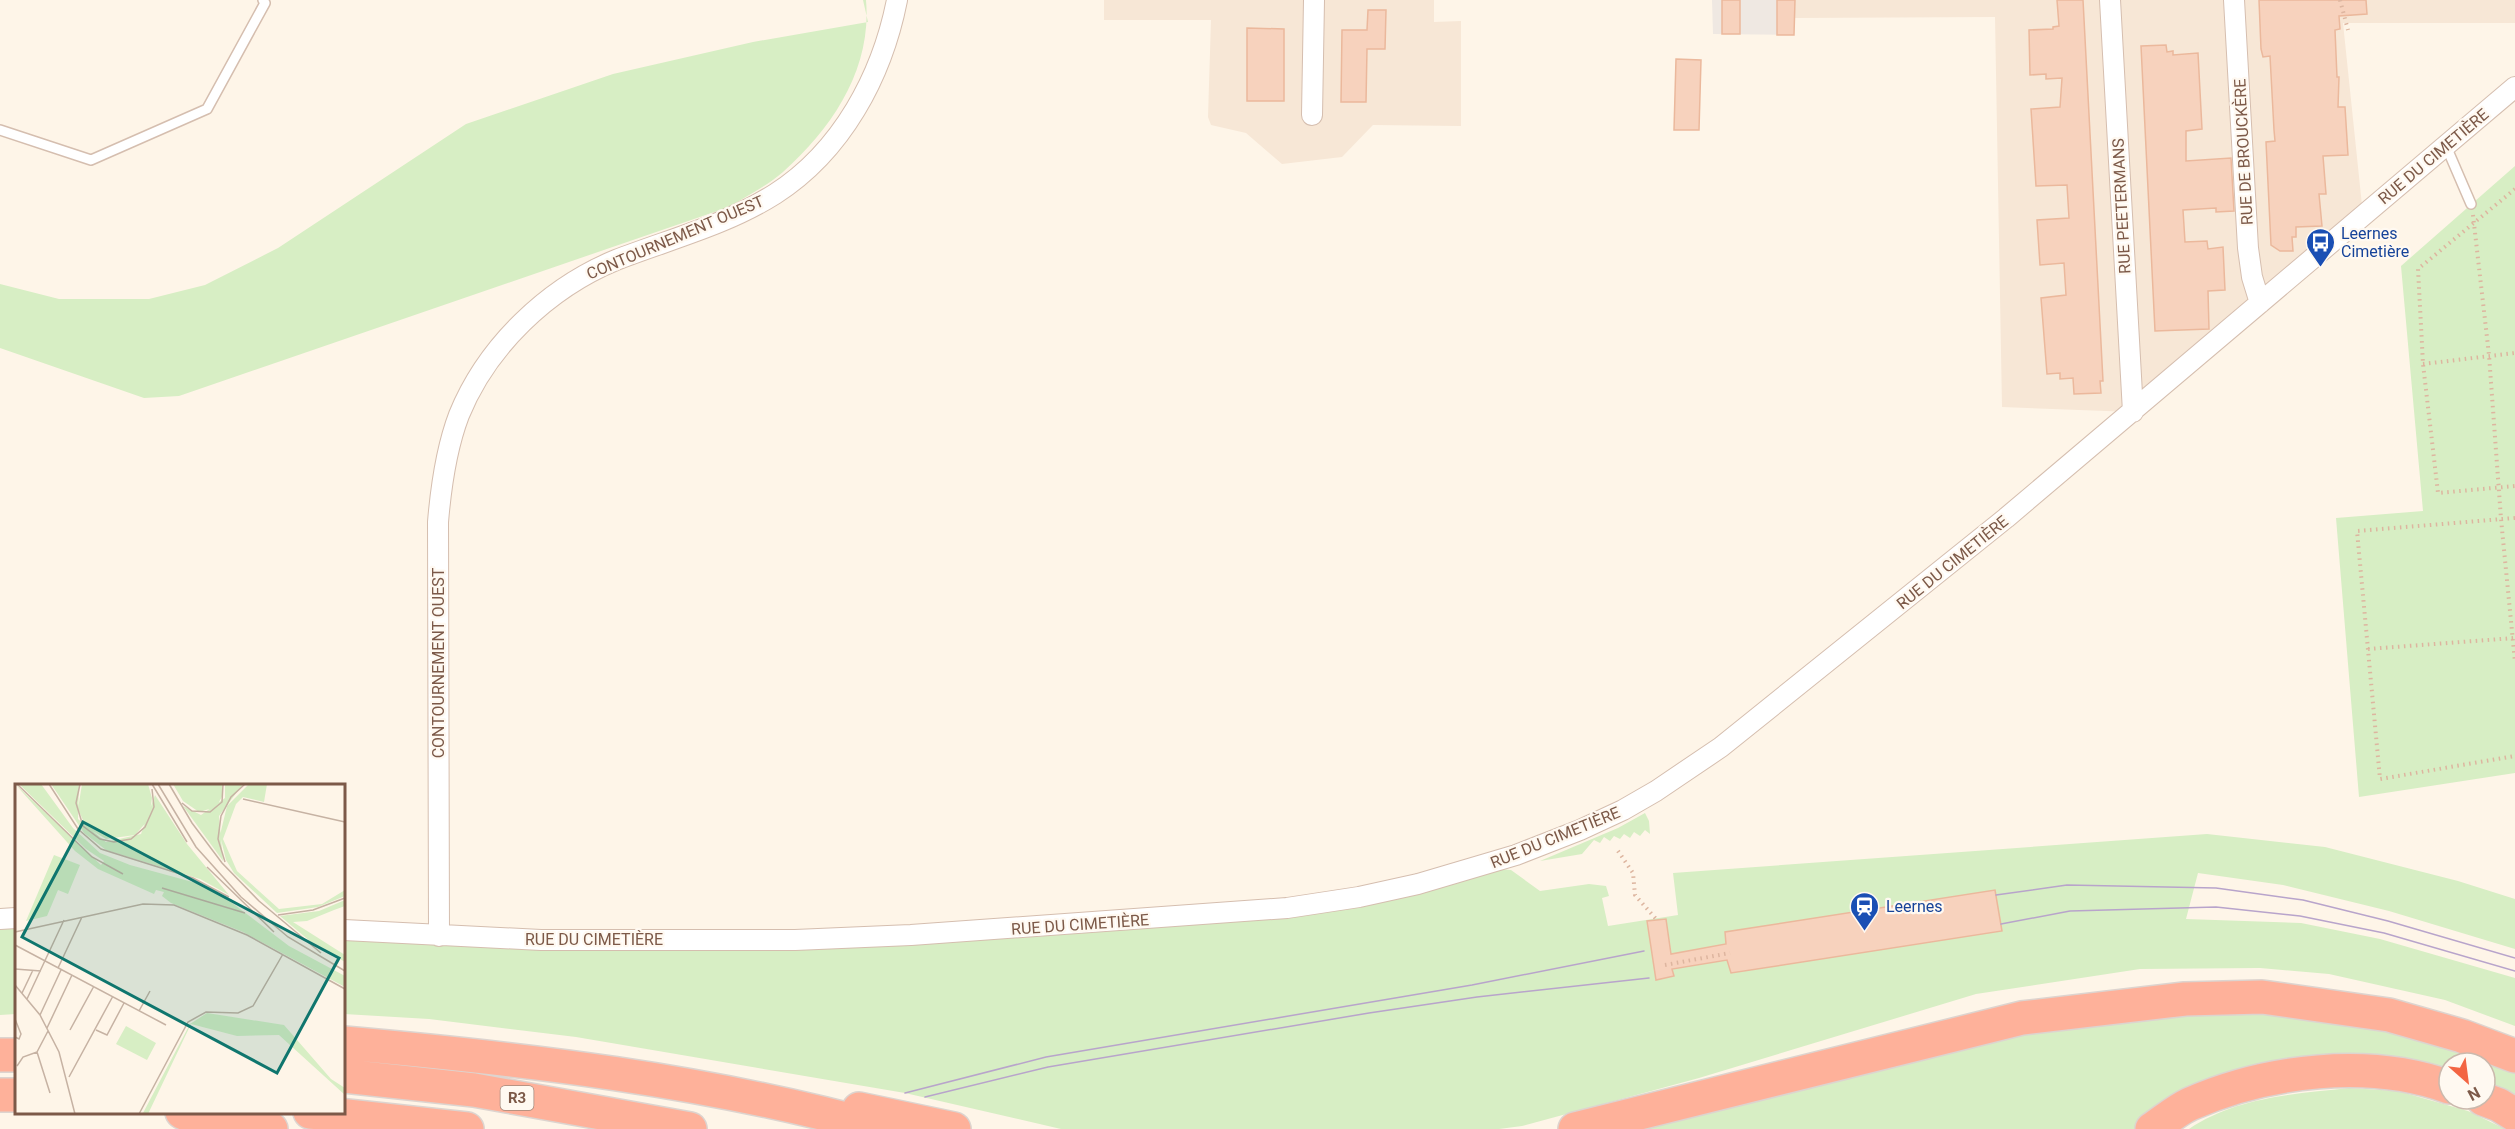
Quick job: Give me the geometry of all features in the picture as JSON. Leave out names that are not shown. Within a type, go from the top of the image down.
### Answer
[{"type":"highway","points":[[1575,1129],[2022,1018],[2185,999],[2262,997],[2389,1015],[2462,1036],[2515,1056]]},
{"type":"highway","points":[[345,1043],[598,1070],[809,1109],[883,1129]]},
{"type":"highway","points":[[2152,1129],[2189,1105],[2256,1081],[2316,1072],[2382,1072],[2437,1084]]},
{"type":"highway","name":"R3","points":[[345,1076],[474,1090],[690,1129]]},
{"type":"highway","points":[[2497,1104],[2515,1115]]},
{"type":"highway","points":[[809,1109],[865,1109],[954,1129]]},
{"type":"highway","points":[[184,1114],[205,1123],[271,1129]]},
{"type":"highway","points":[[320,1114],[467,1129]]},
{"type":"street","name":"CONTOURNEMENT OUEST","points":[[439,936],[438,522],[441,486],[459,415],[479,375],[522,323],[544,302],[581,278],[614,261],[744,211],[776,193],[823,153],[843,128],[879,64],[891,30],[897,0]]},
{"type":"street","points":[[1312,115],[1314,0]]},
{"type":"street","name":"RUE PEETERMANS","points":[[2110,0],[2133,412]]},
{"type":"street","name":"RUE DE BROUCKÈRE","points":[[2234,0],[2248,248],[2252,277],[2260,303]]},
{"type":"street","name":"RUE DU CIMETIÈRE","points":[[345,930],[541,940],[795,940],[969,931],[1287,908],[1359,897],[1478,868],[1590,825],[1631,805],[1686,772],[1934,576],[2133,412],[2515,87]]},
{"type":"street","points":[[0,919],[15,918]]},
{"type":"lane","points":[[0,130],[91,160],[207,109],[265,3],[263,0]]},
{"type":"lane","points":[[2446,146],[2471,204]]},
{"type":"path","points":[[2340,0],[2348,30]]},
{"type":"path","points":[[2515,189],[2418,269],[2423,364],[2438,493],[2515,486]]},
{"type":"path","points":[[2471,204],[2475,222],[2489,355],[2501,519],[2515,662]]},
{"type":"path","points":[[2423,364],[2515,353]]},
{"type":"path","points":[[2515,518],[2357,531],[2380,779],[2515,756]]},
{"type":"path","points":[[2368,649],[2514,638]]},
{"type":"path","points":[[1618,851],[1633,873],[1635,895],[1657,920]]},
{"type":"path","points":[[1665,965],[1730,953]]},
{"type":"shaded area","points":[[1104,0],[1434,0],[1434,22],[1461,21],[1461,126],[1373,125],[1342,157],[1282,164],[1246,133],[1211,125],[1208,117],[1211,20],[1104,20]]},
{"type":"shaded area","points":[[1712,0],[1795,0],[1794,35],[1713,34]]},
{"type":"shaded area","points":[[1795,0],[2515,0],[2515,23],[2343,23],[2363,215],[2133,412],[2002,407],[1995,17],[1794,18]]},
{"type":"green space","points":[[866,22],[863,50],[856,73],[833,116],[818,136],[783,172],[729,207],[179,396],[144,398],[0,348],[0,284],[59,299],[149,299],[205,285],[278,248],[466,124],[613,74],[753,42]]},
{"type":"green space","points":[[2515,166],[2515,773],[2359,797],[2336,518],[2423,511],[2401,266]]},
{"type":"green space","points":[[1645,813],[1649,821],[1650,834],[1645,830],[1640,836],[1634,832],[1630,838],[1624,834],[1620,839],[1614,836],[1610,841],[1604,837],[1600,843],[1594,840],[1582,854],[1540,861],[1618,828]]},
{"type":"green space","points":[[2207,834],[2325,847],[2458,881],[2515,899],[2515,949],[2389,911],[2283,885],[2198,873],[2186,919],[2301,923],[2380,939],[2515,978],[2515,1026],[2445,1000],[2329,974],[2260,968],[2140,969],[1976,994],[1699,1078],[1522,1126],[1499,1129],[1061,1129],[905,1093],[576,1037],[429,1019],[345,1014],[345,938],[566,949],[838,948],[1032,937],[1284,917],[1357,906],[1443,887],[1500,869],[1511,870],[1540,891],[1589,884],[1606,886],[1609,896],[1602,898],[1608,926],[1678,915],[1673,873]]},
{"type":"green space","points":[[0,928],[15,928],[15,1014],[0,1015]]},
{"type":"green space","points":[[2225,1009],[2388,1028],[2458,1051],[2437,1051],[2437,1074],[2325,1060],[2142,1129],[1620,1129],[2002,1036]]},
{"type":"green space","points":[[2497,1064],[2515,1070],[2515,1102],[2497,1094]]},
{"type":"green space","points":[[2349,1088],[2398,1091],[2437,1102],[2437,1111],[2468,1111],[2505,1129],[2189,1129],[2226,1110],[2287,1095]]},
{"type":"building","points":[[1722,0],[1740,0],[1740,34],[1722,34]]},
{"type":"building","points":[[1777,0],[1795,0],[1794,35],[1777,35]]},
{"type":"building","points":[[2057,0],[2083,0],[2103,381],[2100,381],[2101,393],[2074,394],[2073,378],[2060,379],[2060,373],[2047,374],[2041,298],[2066,295],[2064,263],[2040,265],[2037,220],[2069,218],[2067,185],[2036,186],[2031,109],[2060,107],[2062,78],[2046,79],[2046,74],[2030,75],[2029,30],[2053,29],[2059,26]]},
{"type":"building","points":[[2259,0],[2366,0],[2367,14],[2339,16],[2340,29],[2335,30],[2337,77],[2339,77],[2338,107],[2345,107],[2348,155],[2323,156],[2326,194],[2319,194],[2322,226],[2296,227],[2296,237],[2292,237],[2293,251],[2280,251],[2271,245],[2266,142],[2275,141],[2270,56],[2263,57],[2261,49]]},
{"type":"building","points":[[1368,10],[1386,10],[1385,49],[1367,49],[1366,102],[1341,102],[1342,30],[1367,30]]},
{"type":"building","points":[[1247,28],[1284,29],[1284,101],[1247,101]]},
{"type":"building","points":[[2166,45],[2167,52],[2173,51],[2173,55],[2198,53],[2202,129],[2186,131],[2186,161],[2231,158],[2234,211],[2216,212],[2216,208],[2183,210],[2185,242],[2207,241],[2208,249],[2223,247],[2225,290],[2208,291],[2209,329],[2155,331],[2141,46]]},
{"type":"building","points":[[1676,59],[1701,60],[1699,130],[1674,130]]},
{"type":"building","name":"Leernes","points":[[1995,890],[2002,931],[1731,973],[1727,960],[1672,969],[1674,976],[1656,980],[1647,921],[1666,919],[1671,954],[1726,944],[1725,932]]},
{"type":"tram line","points":[[1996,895],[2067,885],[2216,888],[2303,900],[2388,921],[2515,958]]},
{"type":"tram line","points":[[2001,924],[2070,911],[2216,907],[2300,916],[2384,933],[2515,971]]},
{"type":"tram line","points":[[905,1093],[1046,1057],[1472,985],[1644,951]]},
{"type":"tram line","points":[[925,1097],[1048,1067],[1369,1013],[1477,997],[1649,978]]},
{"type":"place","name":"Leernes Cimetière","points":[[2320,268]]},
{"type":"place","name":"Leernes","points":[[1865,932]]}]
